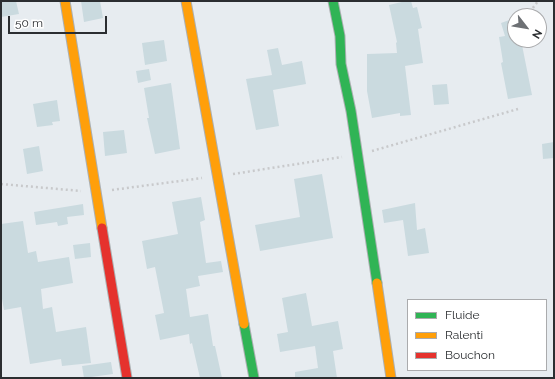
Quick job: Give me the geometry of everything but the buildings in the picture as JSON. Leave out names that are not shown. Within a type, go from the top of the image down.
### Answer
[{"type":"street","points":[[65,1],[127,378]]},
{"type":"street","points":[[186,1],[254,378]]},
{"type":"street","points":[[333,1],[340,36],[341,64],[358,155],[391,378]]},
{"type":"path","points":[[1,184],[97,192],[217,176],[358,155],[518,109]]},
{"type":"traffic: fast","points":[[333,1],[340,36],[341,64],[351,111],[377,283]]},
{"type":"traffic: fast","points":[[244,324],[254,378]]},
{"type":"traffic: slow","points":[[65,1],[102,228]]},
{"type":"traffic: slow","points":[[186,1],[244,324]]},
{"type":"traffic: slow","points":[[377,283],[391,378]]},
{"type":"traffic: jam","points":[[102,228],[127,378]]}]
